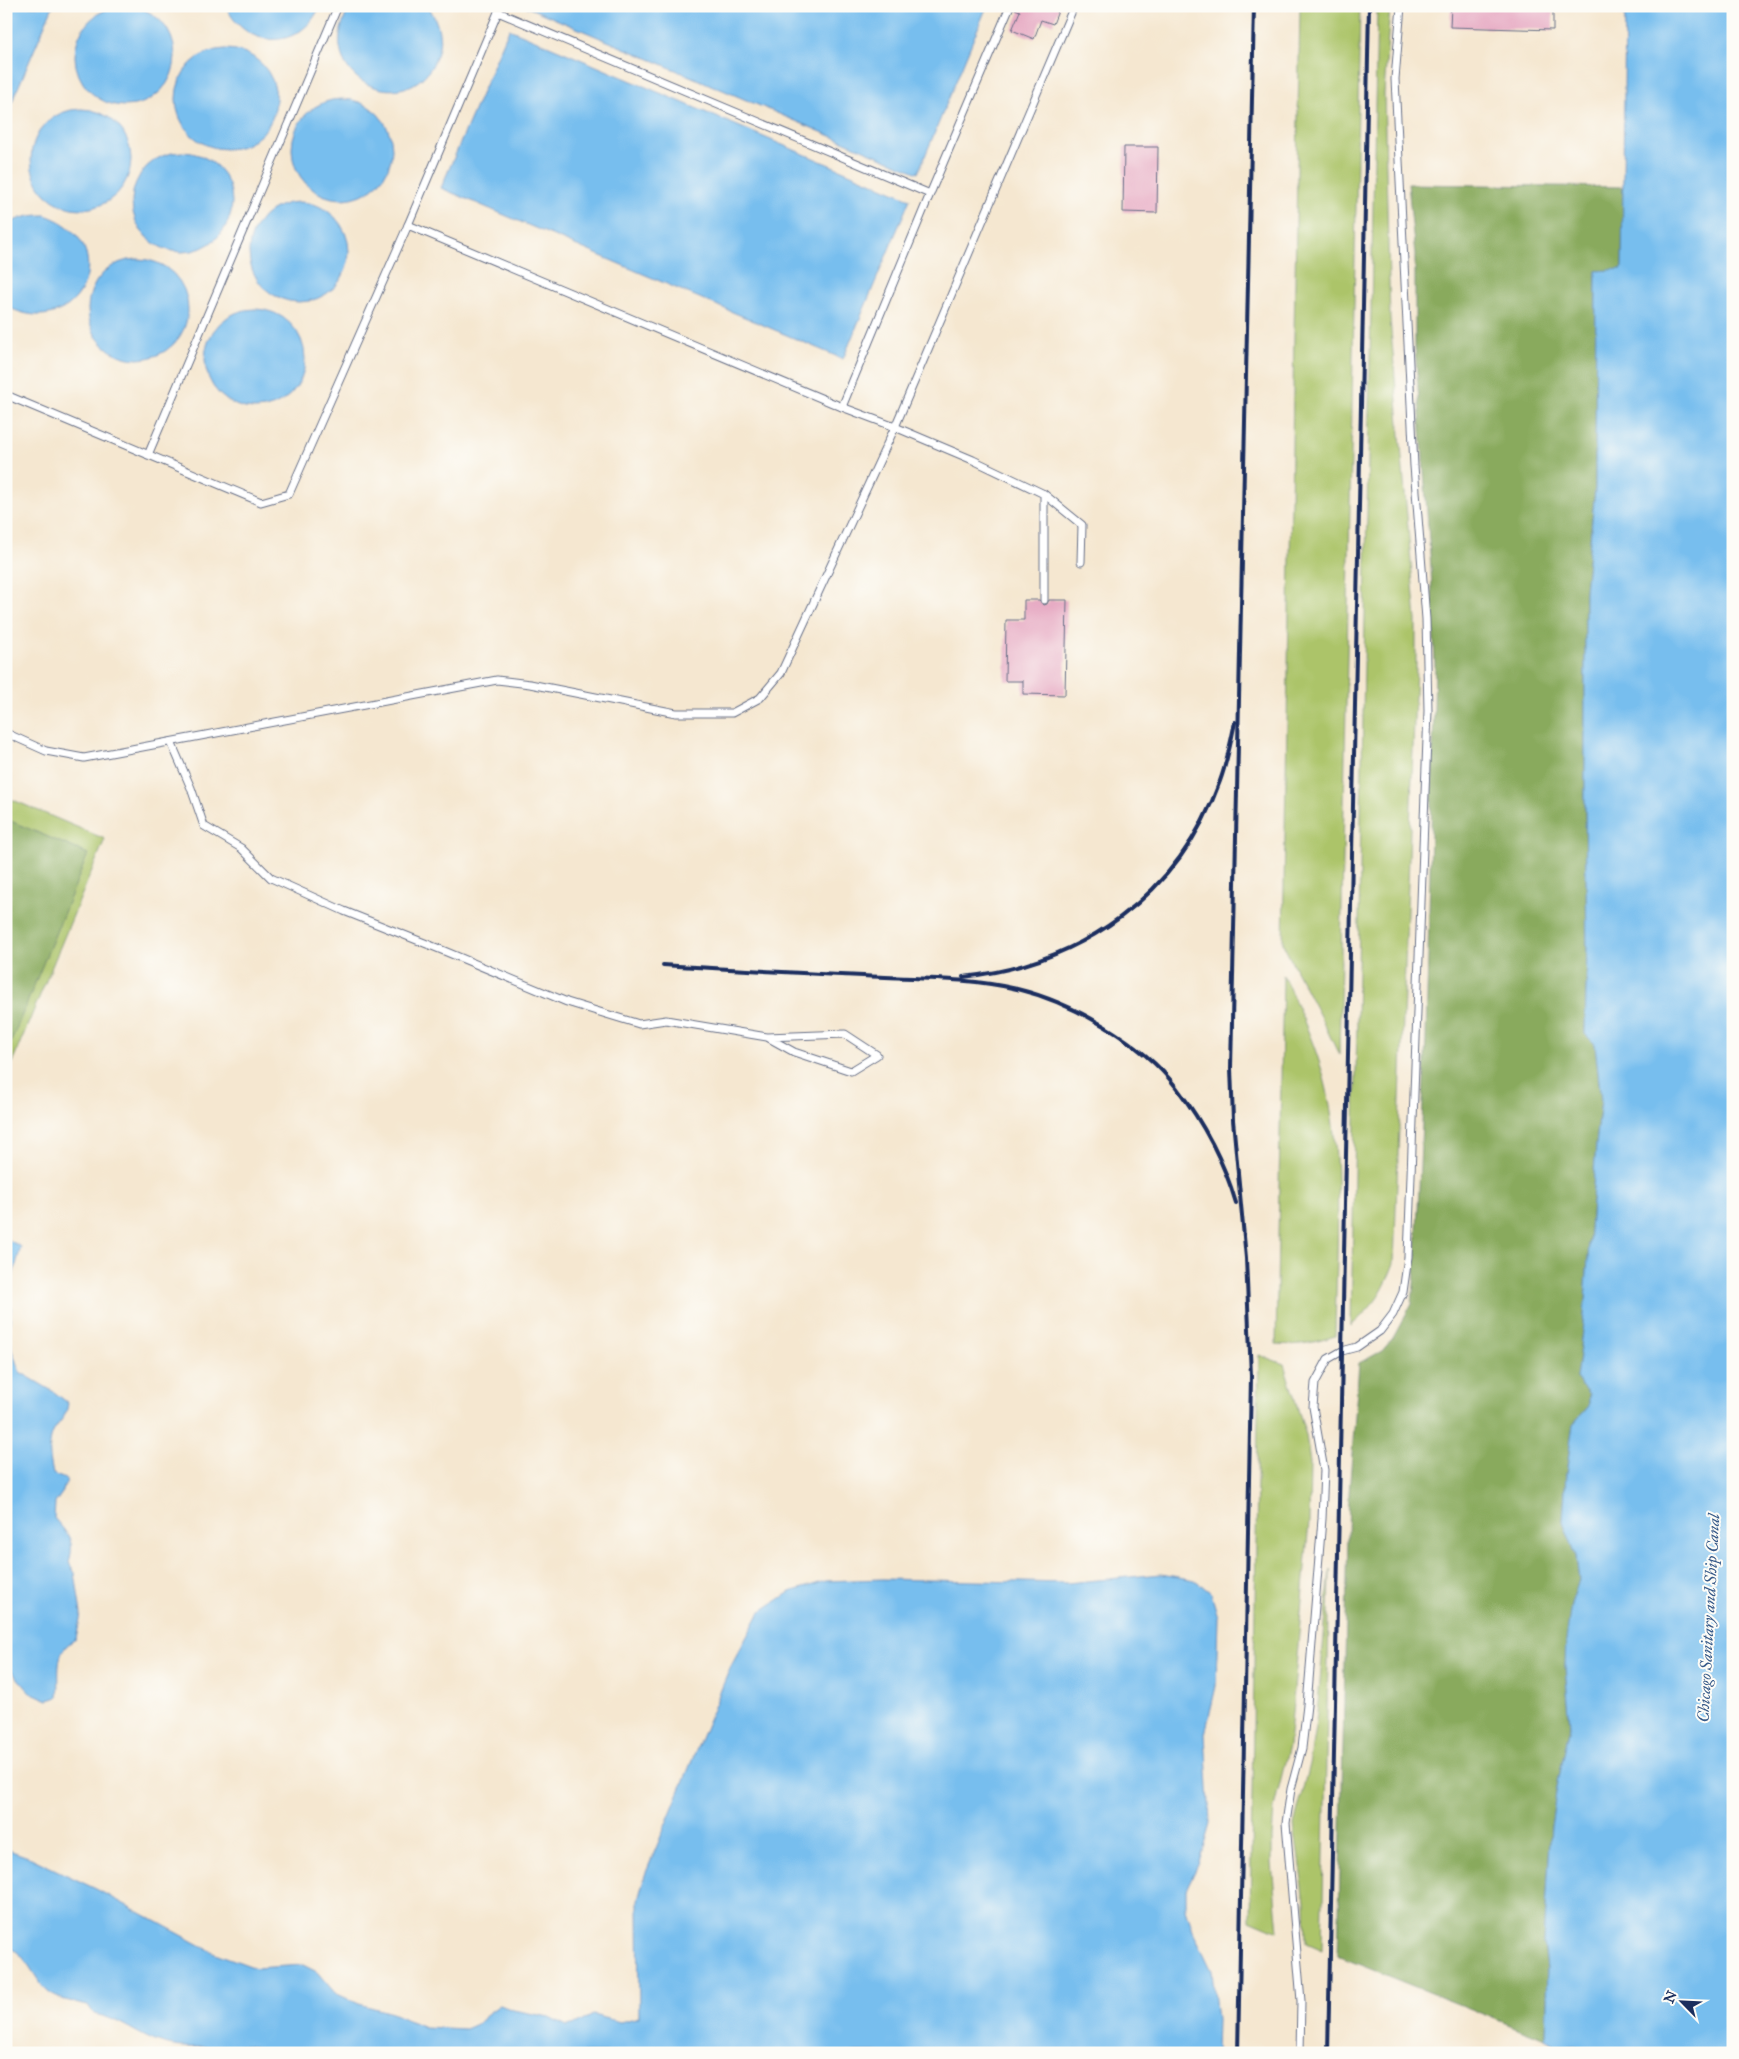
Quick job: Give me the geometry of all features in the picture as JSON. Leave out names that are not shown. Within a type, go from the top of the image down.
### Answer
[{"type":"lane","points":[[148,455],[338,6]]},
{"type":"lane","points":[[842,407],[1010,6]]},
{"type":"lane","points":[[6,733],[46,751],[84,758],[496,680],[530,684],[676,713],[732,713],[760,698],[781,673],[895,428],[1074,6]]},
{"type":"lane","points":[[1300,2053],[1301,2001],[1286,1823],[1291,1789],[1302,1748],[1308,1705],[1322,1519],[1324,1470],[1313,1407],[1315,1382],[1328,1359],[1342,1351],[1358,1346],[1380,1331],[1393,1314],[1403,1292],[1408,1257],[1428,711],[1426,619],[1414,466],[1395,79],[1401,6]]},
{"type":"lane","points":[[6,395],[261,502],[289,494],[408,224],[499,9],[930,194]]},
{"type":"lane","points":[[408,224],[842,407],[973,460],[1044,494],[1082,525],[1081,562]]},
{"type":"lane","points":[[1044,494],[1044,600]]},
{"type":"lane","points":[[171,742],[191,788],[204,826],[241,848],[271,878],[344,911],[567,1002],[639,1024],[666,1020],[767,1038],[845,1034],[877,1055],[851,1071],[794,1052],[767,1038]]},
{"type":"green space","points":[[1300,6],[1360,6],[1339,1055],[1283,944]]},
{"type":"green space","points":[[1377,6],[1390,6],[1384,94],[1390,319],[1416,620],[1416,667],[1394,1263],[1386,1283],[1377,1298],[1367,1311],[1351,1326]]},
{"type":"green space","points":[[1408,184],[1623,187],[1622,270],[1596,271],[1595,489],[1585,592],[1587,950],[1585,1034],[1595,1044],[1601,1100],[1584,1315],[1576,1379],[1589,1395],[1589,1406],[1573,1424],[1566,1474],[1563,1522],[1576,1556],[1579,1580],[1571,1604],[1565,1666],[1570,1726],[1551,1826],[1544,1942],[1547,1969],[1545,2039],[1338,1956],[1349,1494],[1359,1363],[1382,1351],[1393,1338],[1412,1303],[1426,1037],[1435,666],[1431,568],[1415,347],[1415,255]]},
{"type":"green space","points":[[6,797],[105,839],[6,1077]]},
{"type":"green space","points":[[6,819],[88,854],[6,1054]]},
{"type":"green space","points":[[1283,975],[1300,1011],[1323,1074],[1330,1105],[1334,1137],[1338,1204],[1335,1336],[1292,1345],[1276,1344]]},
{"type":"green space","points":[[1259,1355],[1284,1364],[1306,1435],[1310,1463],[1309,1522],[1289,1746],[1274,1807],[1272,1863],[1278,1932],[1250,1920]]},
{"type":"green space","points":[[1330,1569],[1322,1950],[1306,1943],[1305,1901],[1294,1825],[1310,1760],[1317,1714]]},
{"type":"water","points":[[6,6],[53,6],[6,116]]},
{"type":"water","points":[[125,6],[144,9],[161,20],[172,37],[175,56],[172,75],[161,92],[144,103],[125,106],[106,103],[89,92],[78,75],[75,56],[78,37],[89,20],[106,9]]},
{"type":"water","points":[[226,6],[320,6],[311,21],[300,31],[287,37],[273,39],[259,37],[246,31],[235,20]]},
{"type":"water","points":[[351,6],[428,6],[435,19],[440,39],[435,60],[422,79],[404,88],[384,89],[366,83],[350,71],[341,53],[341,31]]},
{"type":"water","points":[[525,6],[987,6],[918,173]]},
{"type":"water","name":"Chicago Sanitary and Ship Canal","points":[[1625,6],[1733,6],[1733,2053],[1578,2053],[1576,2046],[1555,2045],[1545,2039],[1547,1969],[1544,1942],[1551,1826],[1570,1726],[1565,1666],[1566,1640],[1571,1604],[1579,1580],[1576,1556],[1563,1522],[1566,1474],[1573,1424],[1589,1406],[1589,1395],[1576,1379],[1584,1315],[1601,1100],[1595,1044],[1585,1034],[1587,950],[1585,592],[1595,489],[1596,271],[1622,269]]},
{"type":"water","points":[[509,29],[910,199],[843,359],[441,188]]},
{"type":"water","points":[[226,49],[245,52],[262,63],[273,80],[276,99],[273,118],[262,135],[245,146],[226,149],[207,146],[190,135],[179,118],[176,99],[179,80],[190,63],[207,52]]},
{"type":"water","points":[[342,99],[361,102],[378,113],[389,130],[392,149],[389,168],[378,185],[361,196],[342,199],[323,196],[306,185],[295,168],[292,149],[295,130],[306,113],[323,102]]},
{"type":"water","points":[[81,109],[100,112],[117,123],[128,140],[131,159],[128,178],[117,195],[100,206],[81,209],[62,206],[45,195],[34,178],[31,159],[34,140],[45,123],[62,112]]},
{"type":"water","points":[[182,152],[201,155],[218,166],[229,183],[232,202],[229,221],[218,238],[201,249],[182,252],[163,249],[146,238],[135,221],[132,202],[135,183],[146,166],[163,155]]},
{"type":"water","points":[[299,202],[318,205],[335,216],[346,233],[349,252],[346,271],[335,288],[318,299],[299,302],[280,299],[263,288],[252,271],[249,252],[252,233],[263,216],[280,205]]},
{"type":"water","points":[[45,215],[70,228],[83,246],[88,266],[84,286],[72,302],[55,312],[32,315],[6,306],[6,226],[24,217]]},
{"type":"water","points":[[138,259],[157,262],[174,273],[185,290],[188,309],[185,328],[174,345],[157,356],[138,359],[119,356],[102,345],[91,328],[88,309],[91,290],[102,273],[119,262]]},
{"type":"water","points":[[255,309],[274,312],[291,323],[302,340],[305,359],[302,378],[291,395],[274,406],[255,409],[236,406],[219,395],[208,378],[205,359],[208,340],[219,323],[236,312]]},
{"type":"water","points":[[9,1240],[21,1247],[9,1289],[11,1308],[9,1328],[12,1351],[20,1372],[54,1392],[68,1403],[65,1414],[53,1433],[50,1456],[53,1474],[67,1480],[62,1493],[55,1503],[54,1518],[67,1534],[71,1543],[69,1563],[75,1573],[81,1614],[76,1639],[63,1650],[59,1664],[58,1697],[48,1700],[30,1692],[6,1665],[6,1244]]},
{"type":"water","points":[[1161,1574],[1195,1580],[1211,1593],[1218,1617],[1216,1686],[1205,1734],[1210,1823],[1198,1865],[1186,1889],[1186,1909],[1193,1931],[1212,1971],[1217,2020],[1216,2053],[274,2053],[260,2048],[232,2045],[178,2047],[155,2041],[112,2019],[94,2014],[88,2005],[56,1997],[47,1991],[24,1959],[13,1949],[6,1946],[6,1849],[31,1858],[96,1889],[215,1953],[256,1968],[303,1965],[317,1972],[335,1993],[359,2004],[392,2013],[424,2027],[465,2029],[481,2022],[488,2013],[500,2005],[513,2010],[549,2017],[567,2026],[577,2024],[593,2015],[620,2022],[639,2017],[638,1900],[645,1875],[730,1668],[760,1612],[790,1592],[826,1581],[882,1579],[1067,1583]]},
{"type":"building","points":[[1015,6],[1060,6],[1053,24],[1041,20],[1034,39],[1012,30],[1020,11],[1015,9]]},
{"type":"building","points":[[1451,6],[1553,6],[1553,30],[1450,27]]},
{"type":"building","points":[[1124,147],[1158,147],[1157,213],[1123,212]]},
{"type":"building","points":[[1024,600],[1039,600],[1044,605],[1049,600],[1067,600],[1065,695],[1023,694],[1023,681],[1005,681],[1006,620],[1024,620]]},
{"type":"railway","points":[[1238,2053],[1251,1376],[1246,1258],[1233,1120],[1231,1068],[1254,6]]},
{"type":"railway","points":[[1328,2053],[1369,6]]},
{"type":"railway","points":[[963,977],[1007,970],[1048,957],[1086,939],[1121,917],[1152,890],[1179,858],[1202,822],[1220,781],[1229,752],[1235,722]]},
{"type":"railway","points":[[663,965],[960,980],[1017,989],[1060,1003],[1104,1026],[1125,1040],[1162,1070],[1186,1100],[1203,1128],[1219,1157],[1236,1203]]}]
